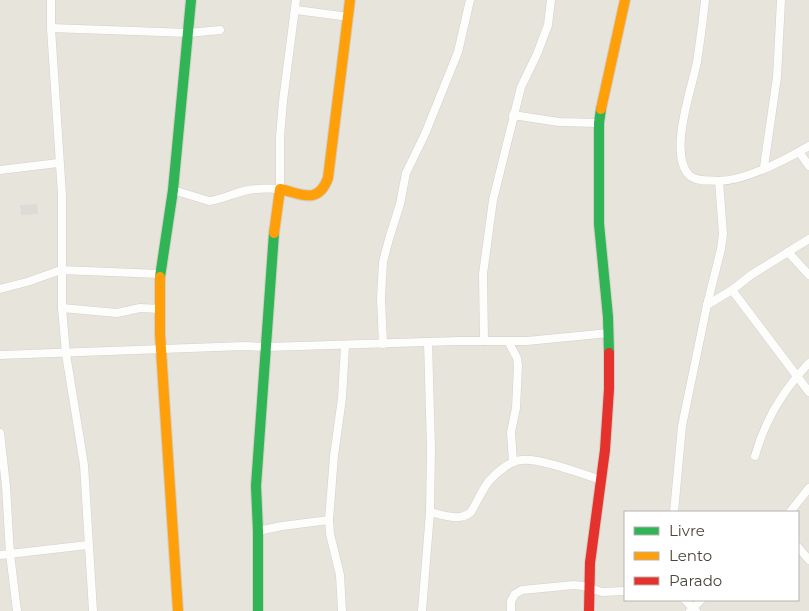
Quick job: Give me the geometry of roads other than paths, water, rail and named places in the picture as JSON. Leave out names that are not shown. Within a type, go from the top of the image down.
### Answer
[{"type":"street","points":[[51,0],[58,163],[62,195],[62,308],[66,354],[84,465],[93,611]]},
{"type":"street","points":[[178,611],[167,459],[160,274],[173,190],[191,0]]},
{"type":"street","points":[[258,611],[256,486],[267,347],[272,239],[280,189],[280,137],[296,0]]},
{"type":"street","points":[[173,190],[214,201],[244,191],[263,188],[280,189],[310,196],[318,194],[324,189],[328,178],[332,152],[350,0]]},
{"type":"street","points":[[383,344],[381,298],[383,262],[400,204],[406,173],[422,140],[458,52],[470,0]]},
{"type":"street","points":[[484,341],[483,274],[493,200],[521,86],[537,54],[548,25],[551,0]]},
{"type":"street","points":[[589,611],[591,554],[601,480],[609,389],[609,333],[605,271],[599,224],[599,123],[603,94],[615,50],[625,0]]},
{"type":"street","points":[[704,0],[701,37],[682,125],[680,145],[684,164],[689,175],[701,180],[738,179],[809,146]]},
{"type":"street","points":[[764,168],[776,77],[781,0]]},
{"type":"street","points":[[296,10],[349,17]]},
{"type":"street","points":[[51,28],[189,33],[220,30]]},
{"type":"street","points":[[513,115],[559,122],[599,123]]},
{"type":"street","points":[[799,152],[809,166]]},
{"type":"street","points":[[0,170],[58,163]]},
{"type":"street","points":[[674,511],[682,426],[707,305],[721,249],[723,234],[719,181]]},
{"type":"street","points":[[707,305],[809,239]]},
{"type":"street","points":[[788,252],[809,275]]},
{"type":"street","points":[[0,289],[61,270],[160,274]]},
{"type":"street","points":[[732,290],[809,392]]},
{"type":"street","points":[[62,308],[117,313],[140,308],[160,309]]},
{"type":"street","points":[[0,355],[244,346],[345,346],[508,341],[572,338],[609,333]]},
{"type":"street","points":[[508,341],[515,354],[518,366],[516,408],[511,432],[513,462]]},
{"type":"street","points":[[422,611],[430,512],[431,449],[428,342]]},
{"type":"street","points":[[342,611],[340,575],[330,534],[329,520],[334,456],[342,398],[345,346]]},
{"type":"street","points":[[755,456],[771,414],[797,375],[809,363]]},
{"type":"street","points":[[0,433],[6,486],[10,554],[17,611]]},
{"type":"street","points":[[430,512],[461,518],[466,516],[471,512],[490,479],[513,462],[520,460],[569,469],[601,480]]},
{"type":"street","points":[[791,511],[809,488]]},
{"type":"street","points":[[258,531],[329,520]]},
{"type":"street","points":[[0,555],[88,545]]},
{"type":"street","points":[[799,548],[809,560]]},
{"type":"street","points":[[510,611],[511,601],[515,594],[522,590],[574,585],[602,592],[624,592]]}]
